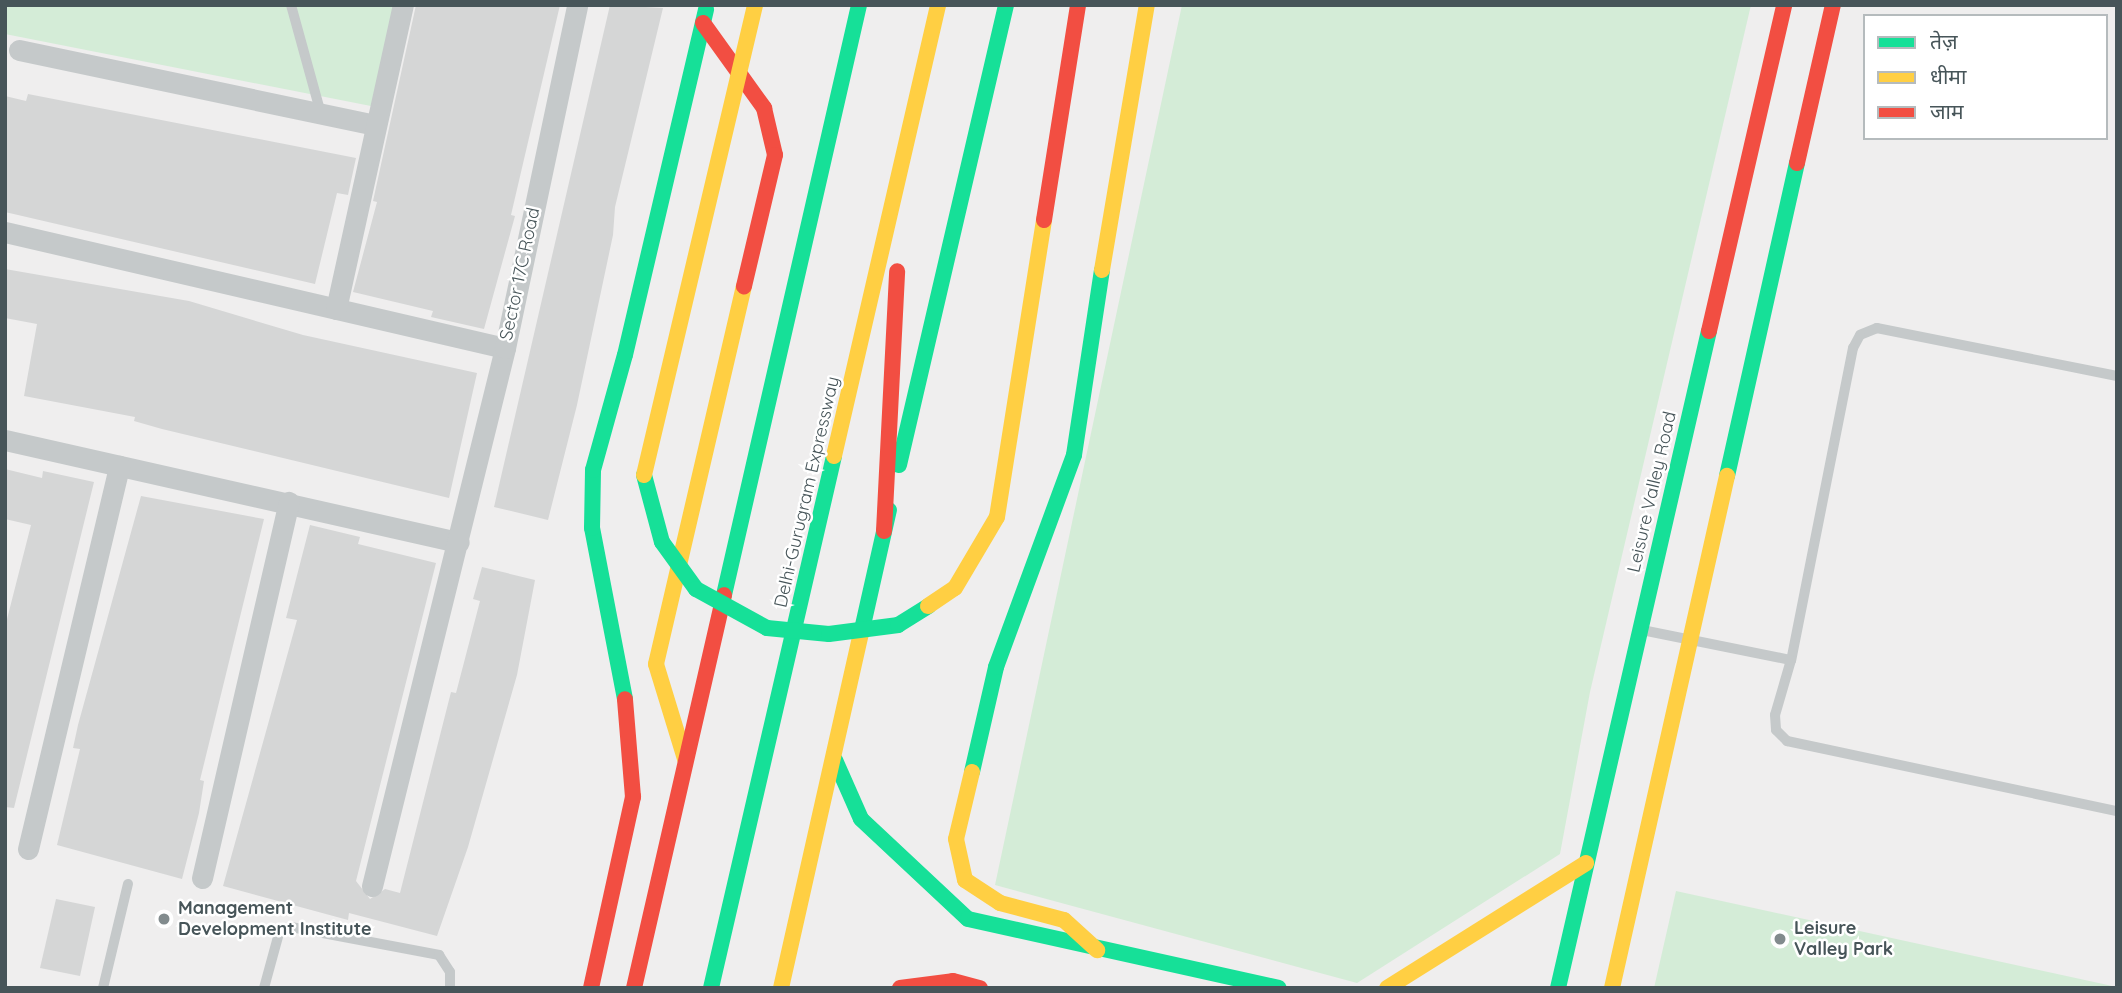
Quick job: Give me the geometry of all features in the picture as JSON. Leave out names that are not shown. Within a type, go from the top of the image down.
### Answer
[{"type":"main road","points":[[591,988],[634,797],[623,680],[592,528],[593,470],[625,355],[707,5]]},
{"type":"main road","points":[[755,5],[644,477],[662,542],[696,589],[767,628],[829,634],[898,625],[955,588],[997,517],[1079,5]]},
{"type":"main road","points":[[635,988],[859,5]]},
{"type":"main road","name":"Delhi-Gurugram Expressway","points":[[711,988],[902,171],[938,5]]},
{"type":"main road","points":[[782,988],[1006,5]]},
{"type":"main road","points":[[1097,950],[1064,920],[1000,903],[965,880],[956,839],[996,667],[1074,455],[1132,75],[1147,5]]},
{"type":"main road","name":"Leisure Valley Road","points":[[1558,988],[1784,5]]},
{"type":"main road","points":[[1612,988],[1833,5]]},
{"type":"main road","points":[[686,760],[656,664],[775,155],[764,108],[702,23]]},
{"type":"main road","points":[[884,531],[902,171]]},
{"type":"main road","points":[[835,760],[861,819],[950,906],[968,919],[1003,930],[1278,988]]},
{"type":"main road","points":[[1387,988],[1586,863]]},
{"type":"main road","points":[[900,988],[953,981],[980,988]]},
{"type":"street","points":[[337,309],[403,5]]},
{"type":"street","name":"Sector 17C Road","points":[[372,886],[505,348],[576,5]]},
{"type":"street","points":[[19,50],[375,125]]},
{"type":"street","points":[[5,232],[505,348]]},
{"type":"street","points":[[5,440],[459,542]]},
{"type":"street","points":[[28,849],[119,466]]},
{"type":"street","points":[[202,878],[289,502]]},
{"type":"lane","points":[[291,5],[321,114]]},
{"type":"lane","points":[[2117,376],[1877,328],[1860,335],[1853,348],[1791,660],[1775,715],[1776,730],[1787,741],[2117,811]]},
{"type":"lane","points":[[1640,630],[1692,637],[1791,660]]},
{"type":"lane","points":[[103,988],[128,884]]},
{"type":"lane","points":[[264,988],[279,933],[291,927],[439,955],[450,972],[450,988]]},
{"type":"green space","points":[[5,5],[400,5],[376,107],[5,34]]},
{"type":"green space","points":[[1182,5],[1751,5],[1590,692],[1560,854],[1357,983],[995,885]]},
{"type":"green space","name":"Leisure Valley Park","points":[[1676,891],[2117,987],[2117,988],[1654,988]]},
{"type":"building","points":[[416,5],[560,5],[511,215],[515,216],[484,329],[431,317],[433,311],[353,292],[377,202],[373,201]]},
{"type":"building","points":[[610,5],[663,8],[615,207],[613,235],[577,405],[548,520],[494,507]]},
{"type":"building","points":[[28,94],[356,158],[348,195],[337,193],[315,284],[5,212],[5,96],[26,101]]},
{"type":"building","points":[[5,269],[189,301],[303,335],[477,373],[449,498],[162,429],[134,421],[135,417],[24,396],[37,324],[5,318]]},
{"type":"building","points":[[5,469],[42,478],[43,471],[94,482],[14,808],[5,807],[5,627],[31,525],[5,519]]},
{"type":"building","points":[[141,496],[264,519],[200,780],[204,781],[199,813],[182,879],[57,845],[80,749],[73,748],[78,725]]},
{"type":"building","points":[[310,525],[360,537],[358,544],[436,563],[356,881],[370,899],[385,889],[400,893],[451,692],[456,693],[480,601],[473,599],[482,567],[535,580],[517,675],[468,847],[437,936],[349,913],[348,920],[223,886],[297,620],[286,618]]},
{"type":"building","points":[[56,899],[95,907],[80,976],[40,968]]},
{"type":"traffic: fast","points":[[724,595],[859,5]]},
{"type":"traffic: fast","points":[[899,465],[1006,5]]},
{"type":"traffic: fast","points":[[625,699],[592,528],[593,470],[625,355],[706,9]]},
{"type":"traffic: fast","points":[[1727,476],[1797,163]]},
{"type":"traffic: fast","points":[[972,772],[996,667],[1074,455],[1102,270]]},
{"type":"traffic: fast","points":[[1558,988],[1709,331]]},
{"type":"traffic: fast","points":[[711,988],[834,456]]},
{"type":"traffic: fast","points":[[644,475],[662,542],[696,589],[767,628],[829,634],[898,625],[928,606]]},
{"type":"traffic: fast","points":[[861,634],[889,510]]},
{"type":"traffic: fast","points":[[835,760],[861,819],[968,919],[1278,988]]},
{"type":"traffic: slow","points":[[644,475],[755,5]]},
{"type":"traffic: slow","points":[[834,456],[938,5]]},
{"type":"traffic: slow","points":[[1102,270],[1147,5]]},
{"type":"traffic: slow","points":[[928,606],[955,588],[997,517],[1044,220]]},
{"type":"traffic: slow","points":[[685,759],[656,664],[744,286]]},
{"type":"traffic: slow","points":[[1612,988],[1727,476]]},
{"type":"traffic: slow","points":[[781,988],[861,634]]},
{"type":"traffic: slow","points":[[972,772],[956,839],[965,880],[1000,903],[1064,920],[1097,950]]},
{"type":"traffic: slow","points":[[1387,988],[1586,863]]},
{"type":"traffic: jam","points":[[1044,220],[1078,5]]},
{"type":"traffic: jam","points":[[1709,331],[1784,5]]},
{"type":"traffic: jam","points":[[1797,163],[1833,5]]},
{"type":"traffic: jam","points":[[703,23],[764,108],[775,155],[744,286]]},
{"type":"traffic: jam","points":[[884,531],[897,271]]},
{"type":"traffic: jam","points":[[634,988],[724,595]]},
{"type":"traffic: jam","points":[[591,988],[633,797],[625,699]]},
{"type":"traffic: jam","points":[[900,988],[953,981],[980,988]]},
{"type":"place","name":"Management Development Institute","points":[[164,919]]},
{"type":"place","name":"Leisure Valley Park","points":[[1780,939]]}]
